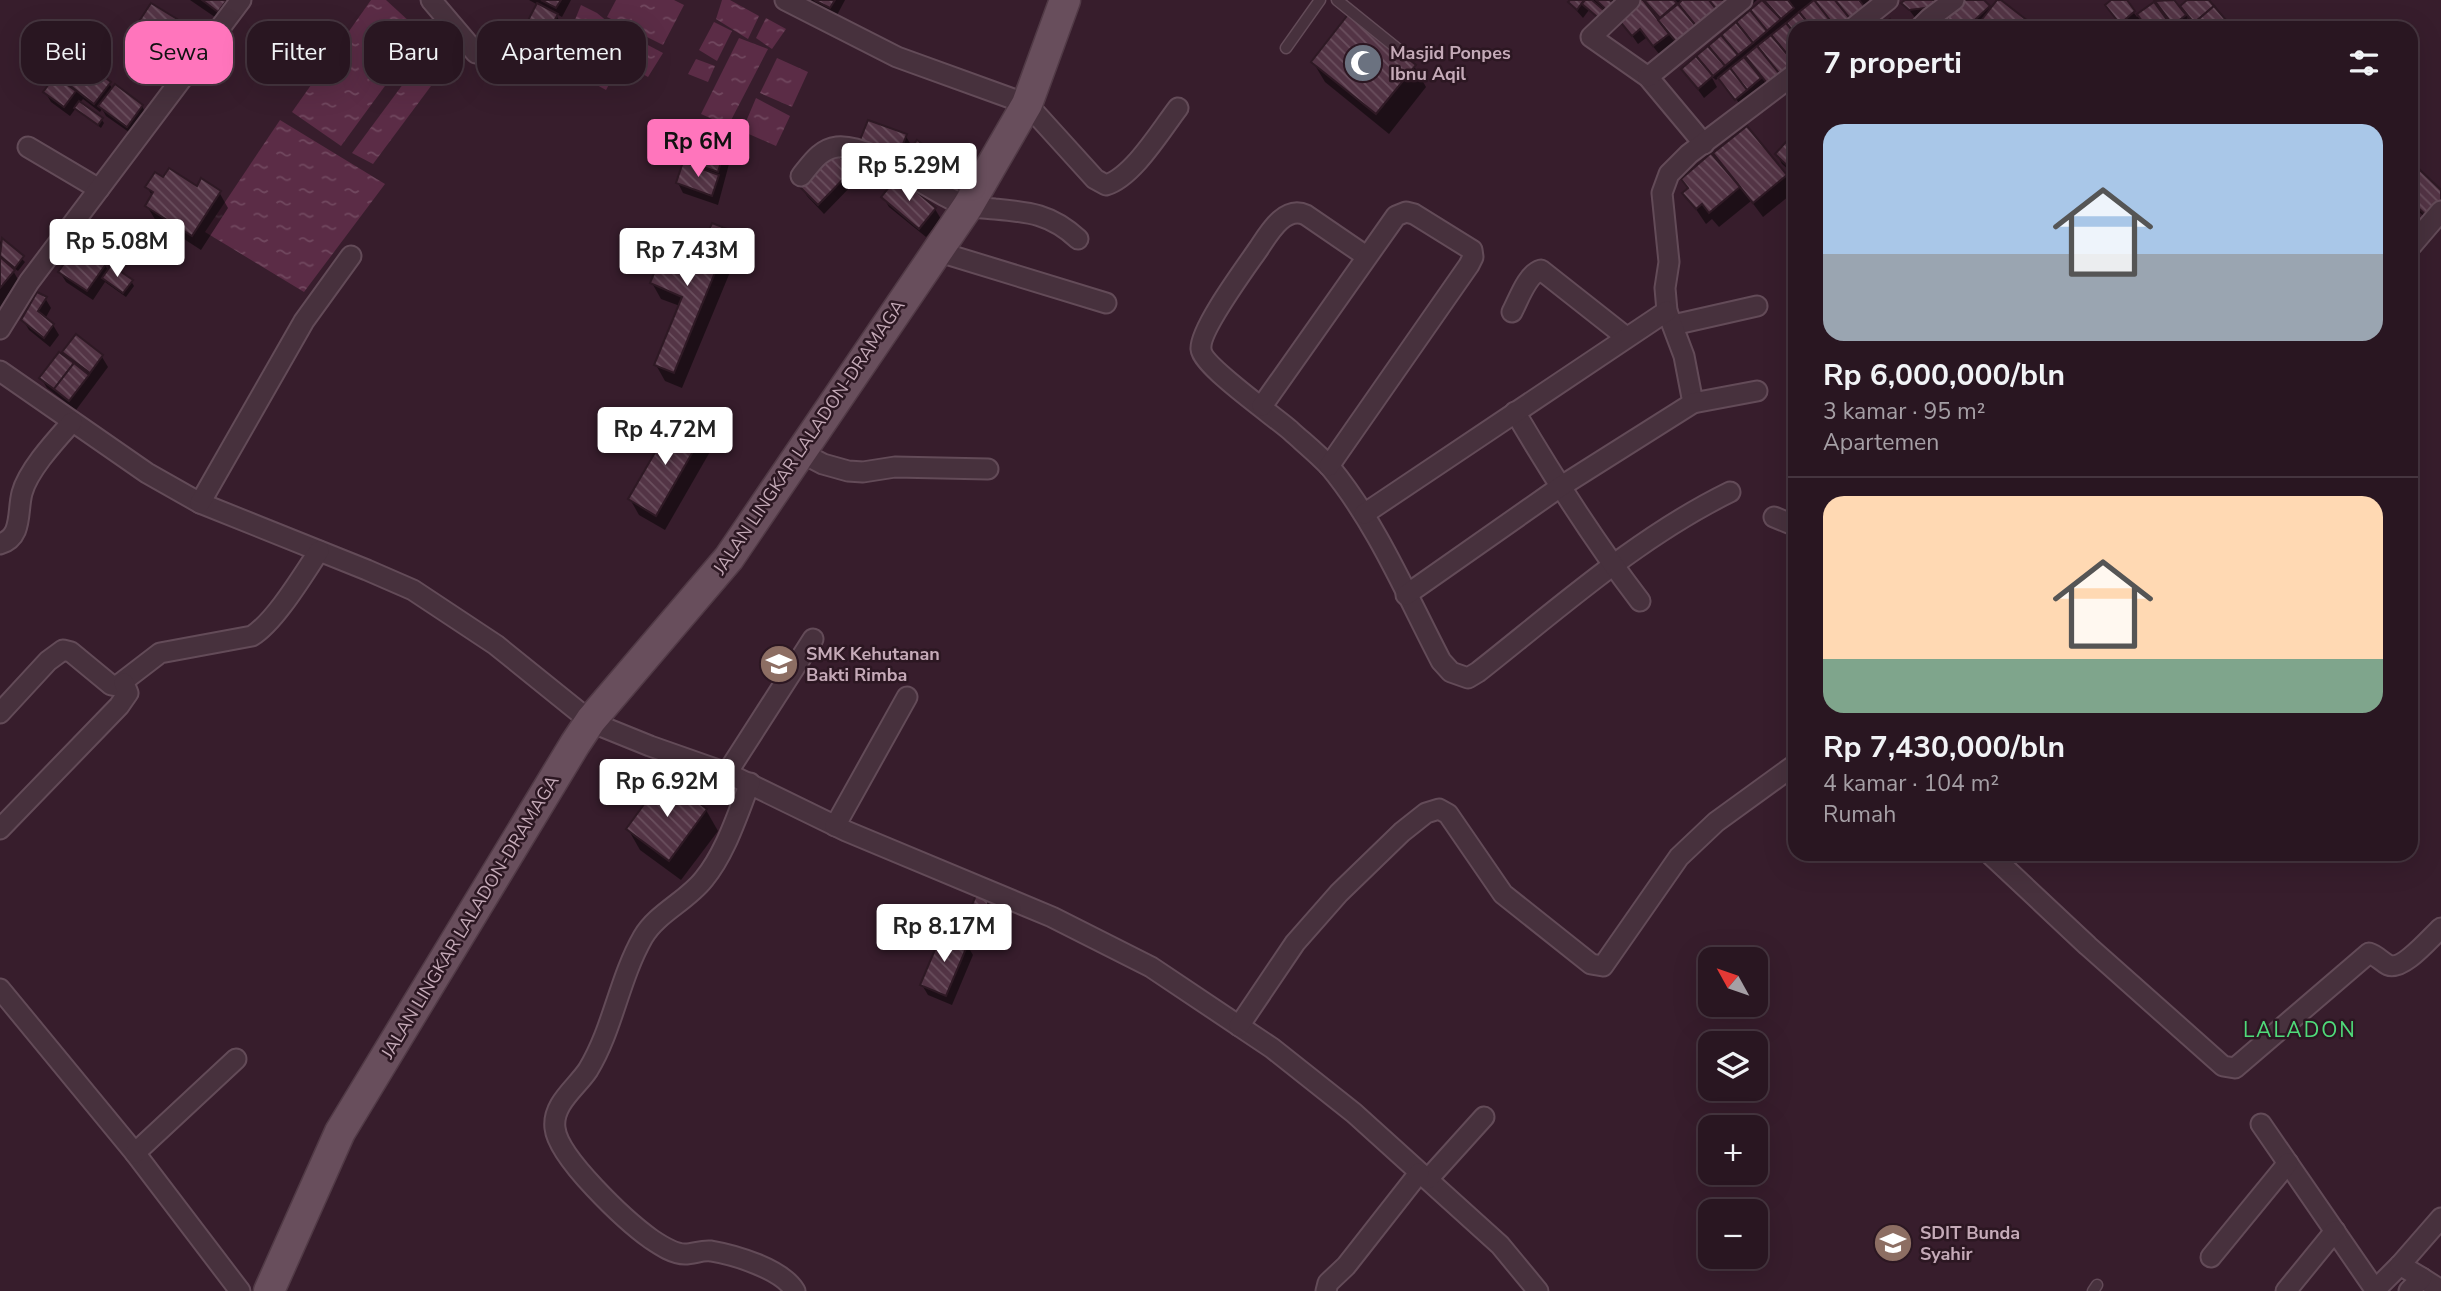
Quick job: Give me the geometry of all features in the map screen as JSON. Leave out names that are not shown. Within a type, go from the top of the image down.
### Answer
[{"type":"main road","name":"JALAN LINGKAR LALADON-DRAMAGA","points":[[269,1291],[340,1132],[591,720],[729,558],[968,206],[1027,104],[1065,0]]},
{"type":"street","points":[[0,330],[29,282],[241,0]]},
{"type":"street","points":[[431,0],[476,53]]},
{"type":"street","points":[[785,0],[897,57],[1027,104],[1095,179],[1106,185],[1121,179],[1178,108]]},
{"type":"street","points":[[1630,0],[1591,37],[1648,77],[1704,144]]},
{"type":"street","points":[[1648,77],[1742,0]]},
{"type":"street","points":[[1862,21],[1888,0]]},
{"type":"street","points":[[1927,21],[1954,0]]},
{"type":"street","points":[[1693,403],[1684,356],[1670,318],[1665,288],[1669,262],[1662,193],[1665,181],[1680,163],[1788,79]]},
{"type":"street","points":[[29,147],[99,189]]},
{"type":"street","points":[[801,176],[818,155],[836,147],[853,148],[968,206],[1042,216],[1063,225],[1078,239]]},
{"type":"street","points":[[2418,238],[2441,211]]},
{"type":"street","points":[[1262,407],[1396,216],[1406,212],[1414,214],[1465,245],[1473,254],[1469,265],[1329,466]]},
{"type":"street","points":[[1366,256],[1301,213],[1290,214],[1280,220],[1266,238],[1212,320],[1200,348],[1216,371],[1329,466],[1364,514],[1441,662],[1451,673],[1468,678],[1613,565],[1707,503],[1730,492]]},
{"type":"street","points":[[936,251],[1106,303]]},
{"type":"street","points":[[200,503],[304,321],[351,256]]},
{"type":"street","points":[[1512,312],[1531,278],[1541,270],[1626,337]]},
{"type":"street","points":[[1364,514],[1626,337],[1670,318],[1757,306]]},
{"type":"street","points":[[0,371],[163,483],[200,503],[383,576],[426,598],[496,645],[591,720],[620,735],[750,783],[835,826],[983,887],[1151,967],[1272,1048],[1354,1112],[1500,1245],[1538,1291]]},
{"type":"street","points":[[1406,595],[1560,487],[1693,403],[1757,391]]},
{"type":"street","points":[[1515,412],[1560,487],[1640,601]]},
{"type":"street","points":[[0,544],[13,537],[17,530],[22,491],[28,480],[72,422]]},
{"type":"street","points":[[800,452],[830,466],[856,472],[895,467],[988,469]]},
{"type":"street","points":[[1774,517],[1788,523]]},
{"type":"street","points":[[0,713],[48,661],[63,650],[71,652],[111,685],[117,686],[160,653],[247,638],[258,632],[319,551]]},
{"type":"street","points":[[727,773],[813,639]]},
{"type":"street","points":[[0,829],[127,698],[128,691],[124,683]]},
{"type":"street","points":[[835,826],[906,697]]},
{"type":"street","points":[[1239,1026],[1295,943],[1339,893],[1402,832],[1426,813],[1438,809],[1448,814],[1503,894],[1591,964],[1603,965],[1679,857],[1716,822],[1788,770]]},
{"type":"street","points":[[750,783],[711,870],[695,889],[645,934],[630,963],[600,1045],[587,1070],[558,1107],[554,1127],[559,1142],[591,1182],[624,1217],[650,1238],[682,1254],[703,1250],[742,1259],[776,1273],[792,1285],[795,1291]]},
{"type":"street","points":[[1997,861],[2088,946],[2228,1068],[2235,1068],[2368,953],[2396,966],[2405,962],[2441,928]]},
{"type":"street","points":[[0,989],[135,1153],[240,1291]]},
{"type":"street","points":[[135,1153],[236,1059]]},
{"type":"street","points":[[1326,1291],[1328,1283],[1346,1266],[1423,1176],[1484,1117]]},
{"type":"street","points":[[2261,1124],[2376,1290],[2441,1219]]},
{"type":"street","points":[[2211,1257],[2288,1163]]},
{"type":"street","points":[[2286,1291],[2336,1231]]},
{"type":"street","points":[[2400,1265],[2416,1284],[2441,1290]]},
{"type":"lane","points":[[1286,48],[1320,0]]},
{"type":"lane","points":[[1337,0],[1399,50]]},
{"type":"water","points":[[371,0],[386,0],[409,21],[364,21],[364,84],[386,84],[341,146],[292,112],[312,84],[350,84],[350,30]]},
{"type":"water","points":[[616,0],[674,0],[684,5],[663,45],[646,36],[646,21],[615,21],[607,17]]},
{"type":"water","points":[[722,0],[730,0],[759,16],[748,39],[716,19]]},
{"type":"water","points":[[581,5],[607,21],[575,21]]},
{"type":"water","points":[[766,18],[786,29],[772,49],[756,38]]},
{"type":"water","points":[[714,22],[732,31],[717,61],[699,50]]},
{"type":"water","points":[[739,38],[768,49],[728,126],[701,114]]},
{"type":"water","points":[[646,44],[663,53],[648,77],[646,76]]},
{"type":"water","points":[[777,58],[808,72],[792,107],[760,93]]},
{"type":"water","points":[[696,59],[715,66],[708,82],[688,74]]},
{"type":"water","points":[[403,84],[431,86],[373,164],[352,153]]},
{"type":"water","points":[[595,84],[609,84],[606,90]]},
{"type":"water","points":[[756,98],[790,116],[776,146],[742,131]]},
{"type":"water","points":[[280,120],[385,184],[304,292],[205,232]]},
{"type":"building","points":[[202,0],[227,0],[218,12]]},
{"type":"building","points":[[541,0],[561,0],[556,8]]},
{"type":"building","points":[[814,0],[835,0],[830,8]]},
{"type":"building","points":[[1584,0],[1577,10],[1568,2]]},
{"type":"building","points":[[1585,0],[1592,0],[1608,14],[1602,21],[1582,4]]},
{"type":"building","points":[[1596,0],[1610,0],[1615,5],[1609,12]]},
{"type":"building","points":[[1639,0],[1643,0],[1669,34],[1653,46],[1640,29],[1632,36],[1617,18]]},
{"type":"building","points":[[1644,0],[1674,0],[1677,3],[1660,18]]},
{"type":"building","points":[[1682,0],[1709,0],[1721,15],[1701,32],[1678,4]]},
{"type":"building","points":[[1709,0],[1739,0],[1721,15]]},
{"type":"building","points":[[1762,0],[1781,19],[1767,31],[1750,10]]},
{"type":"building","points":[[1764,0],[1788,0],[1794,8],[1781,19]]},
{"type":"building","points":[[1814,0],[1835,0],[1852,21],[1830,21]]},
{"type":"building","points":[[1814,0],[1830,21],[1806,21],[1799,12]]},
{"type":"building","points":[[1835,0],[1859,0],[1867,10],[1852,21]]},
{"type":"building","points":[[1905,0],[1942,0],[1933,7],[1909,10],[1901,3]]},
{"type":"building","points":[[1958,0],[1984,0],[1990,6],[1974,21],[1950,21],[1943,14]]},
{"type":"building","points":[[1997,0],[2001,0],[2028,21],[1981,21]]},
{"type":"building","points":[[2111,0],[2127,0],[2135,11],[2123,21],[2118,21],[2105,5]]},
{"type":"building","points":[[2174,0],[2186,15],[2178,21],[2170,21],[2155,1]]},
{"type":"building","points":[[2187,0],[2209,0],[2214,6],[2196,21],[2192,21],[2180,6]]},
{"type":"building","points":[[2154,2],[2168,21],[2142,21],[2137,14]]},
{"type":"building","points":[[151,3],[177,19],[176,21],[139,21]]},
{"type":"building","points":[[537,3],[558,14],[554,21],[528,21]]},
{"type":"building","points":[[1678,4],[1701,32],[1681,48],[1658,20]]},
{"type":"building","points":[[2214,6],[2227,21],[2196,21]]},
{"type":"building","points":[[1750,10],[1767,31],[1753,43],[1736,22]]},
{"type":"building","name":"Masjid Ponpes Ibnu Aqil","points":[[1350,12],[1416,65],[1376,114],[1311,62]]},
{"type":"building","points":[[1799,12],[1806,21],[1788,21]]},
{"type":"building","points":[[1940,14],[1946,21],[1932,21]]},
{"type":"building","points":[[1736,22],[1753,43],[1738,55],[1721,35]]},
{"type":"building","points":[[1786,23],[1788,25],[1788,55],[1771,35]]},
{"type":"building","points":[[1721,35],[1738,55],[1725,66],[1708,46]]},
{"type":"building","points":[[1771,35],[1788,55],[1788,72],[1782,77],[1757,46]]},
{"type":"building","points":[[1708,46],[1725,66],[1713,76],[1696,56]]},
{"type":"building","points":[[1757,46],[1782,77],[1770,87],[1745,56]]},
{"type":"building","points":[[1696,56],[1713,76],[1698,89],[1681,69]]},
{"type":"building","points":[[1744,57],[1761,78],[1747,90],[1730,68]]},
{"type":"building","points":[[1730,68],[1747,90],[1735,100],[1718,78]]},
{"type":"building","points":[[49,84],[66,84],[76,91],[64,107],[43,92]]},
{"type":"building","points":[[68,84],[109,84],[94,104]]},
{"type":"building","points":[[115,84],[143,105],[127,127],[98,106]]},
{"type":"building","points":[[79,101],[103,118],[98,125],[74,108]]},
{"type":"building","points":[[868,120],[907,134],[897,159],[858,145]]},
{"type":"building","points":[[1747,126],[1787,175],[1753,203],[1713,153]]},
{"type":"building","points":[[917,140],[956,170],[939,192],[900,162]]},
{"type":"building","points":[[1788,140],[1788,166],[1775,154]]},
{"type":"building","points":[[690,141],[724,152],[718,172],[683,160]]},
{"type":"building","points":[[834,151],[853,169],[818,205],[799,186]]},
{"type":"building","points":[[1711,153],[1740,187],[1709,213],[1702,204],[1696,209],[1682,193],[1688,188],[1681,179]]},
{"type":"building","points":[[683,162],[719,175],[712,196],[676,183]]},
{"type":"building","points":[[169,168],[197,186],[201,178],[221,191],[192,236],[145,206],[153,192],[145,187],[155,172],[163,177]]},
{"type":"building","points":[[2420,170],[2441,190],[2441,203],[2428,217],[2418,208]]},
{"type":"building","points":[[898,176],[936,208],[919,229],[881,197]]},
{"type":"building","points":[[712,223],[732,231],[674,373],[654,365],[682,297],[650,283],[668,239],[700,252]]},
{"type":"building","points":[[93,236],[118,254],[114,260],[89,242]]},
{"type":"building","points":[[2,238],[24,256],[15,268],[0,256]]},
{"type":"building","points":[[78,244],[106,264],[87,291],[58,272]]},
{"type":"building","points":[[0,257],[15,270],[0,288]]},
{"type":"building","points":[[111,265],[133,280],[123,293],[102,278]]},
{"type":"building","points":[[37,292],[47,297],[38,311],[54,324],[44,338],[21,320]]},
{"type":"building","points":[[76,334],[103,355],[90,373],[62,352]]},
{"type":"building","points":[[59,352],[74,363],[54,389],[39,378]]},
{"type":"building","points":[[74,363],[89,375],[69,401],[54,389]]},
{"type":"building","points":[[675,418],[703,434],[656,516],[628,499]]},
{"type":"building","points":[[664,777],[707,809],[669,861],[626,829]]},
{"type":"building","points":[[976,895],[989,901],[976,933],[963,927]]},
{"type":"building","points":[[942,933],[968,944],[946,996],[920,985]]},
{"type":"place","name":"Masjid Ponpes Ibnu Aqil","points":[[1363,63]]},
{"type":"place","name":"SMK Kehutanan Bakti Rimba","points":[[779,664]]},
{"type":"place","name":"SDIT Bunda Syahir","points":[[1893,1243]]},
{"type":"district","name":"LALADON","points":[[2300,1030]]}]
